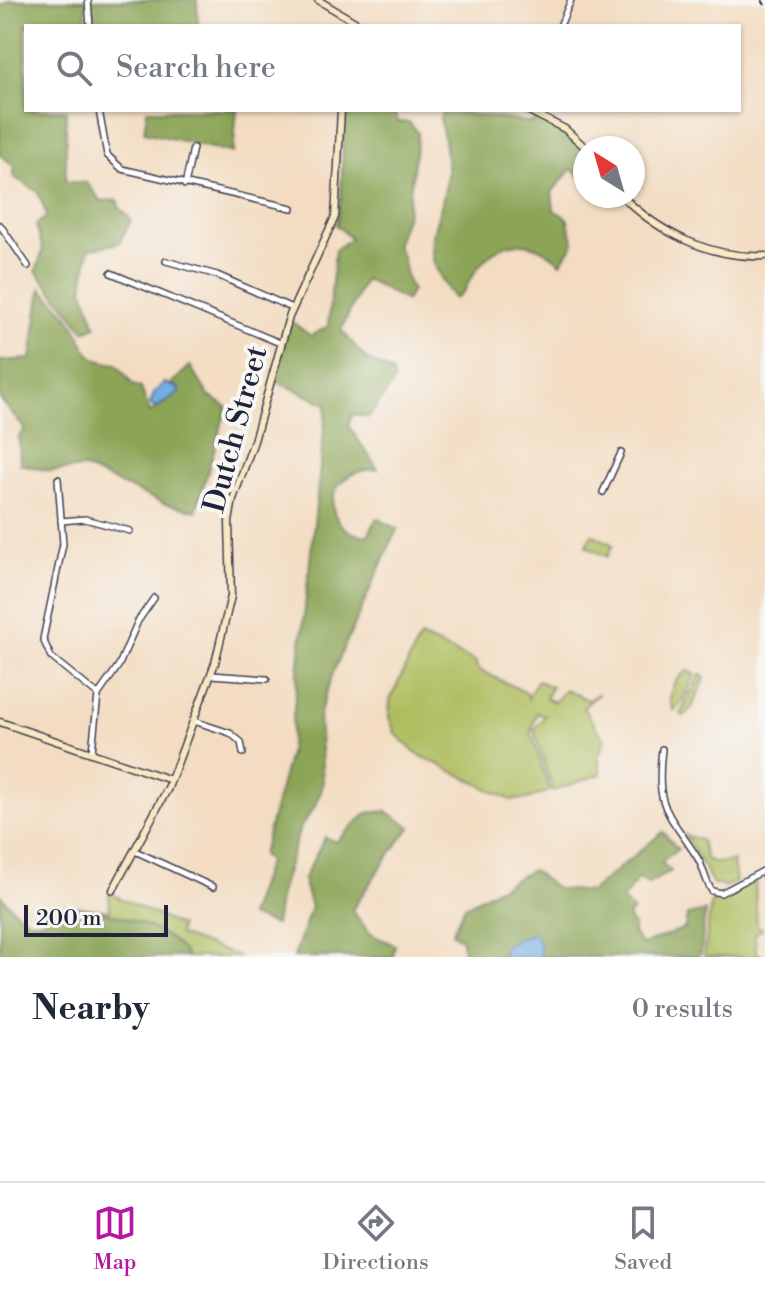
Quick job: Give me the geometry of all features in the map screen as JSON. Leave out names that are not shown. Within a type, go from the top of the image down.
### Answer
[{"type":"street","points":[[88,0],[90,24]]},
{"type":"street","points":[[318,0],[359,24]]},
{"type":"street","points":[[561,24],[571,0]]},
{"type":"street","points":[[346,24],[347,17]]},
{"type":"street","points":[[99,112],[105,149],[110,160],[136,174],[292,208]]},
{"type":"street","name":"Dutch Street","points":[[113,890],[171,780],[211,675],[231,596],[229,522],[233,499],[254,441],[292,308],[335,217],[341,112]]},
{"type":"street","points":[[531,112],[573,136]]},
{"type":"street","points":[[185,185],[193,148]]},
{"type":"street","points":[[636,208],[703,247],[737,256],[765,256]]},
{"type":"street","points":[[0,225],[28,266]]},
{"type":"street","points":[[166,261],[228,279],[292,308]]},
{"type":"street","points":[[111,273],[280,343]]},
{"type":"street","points":[[603,492],[621,453]]},
{"type":"street","points":[[58,479],[63,544],[43,624],[45,649],[98,695]]},
{"type":"street","points":[[61,521],[85,519],[130,531]]},
{"type":"street","points":[[92,751],[98,695],[119,665],[138,621],[154,598]]},
{"type":"street","points":[[211,675],[267,679]]},
{"type":"street","points":[[194,721],[230,733],[241,742],[243,753]]},
{"type":"street","points":[[0,722],[171,780]]},
{"type":"street","points":[[662,749],[659,779],[663,807],[698,858],[712,891],[721,893],[765,870]]},
{"type":"street","points":[[135,851],[213,887]]},
{"type":"green space","points":[[9,0],[85,0],[87,24],[24,24],[24,112],[66,112],[66,182],[87,183],[101,201],[118,200],[119,207],[131,220],[119,243],[89,249],[83,288],[96,326],[85,331],[36,271],[43,250],[36,225],[47,216],[38,192],[14,177],[14,166],[0,155],[0,7]]},
{"type":"green space","points":[[90,0],[197,0],[198,24],[94,24]]},
{"type":"green space","points":[[147,112],[237,112],[233,153],[144,132]]},
{"type":"green space","points":[[344,112],[394,112],[398,122],[409,122],[418,133],[407,214],[396,246],[412,290],[406,301],[365,279],[341,330],[366,359],[392,372],[394,382],[369,417],[353,414],[348,425],[378,469],[357,472],[343,480],[335,491],[333,504],[335,516],[342,526],[353,533],[368,535],[377,518],[397,529],[334,670],[319,715],[323,785],[317,803],[300,828],[280,893],[275,925],[249,916],[268,861],[262,855],[289,754],[327,404],[273,380],[291,321],[311,336],[328,326],[335,250],[351,238],[336,225],[341,198]]},
{"type":"green space","points":[[442,112],[532,123],[535,118],[553,126],[573,143],[573,171],[571,169],[552,192],[554,210],[567,218],[574,243],[561,263],[526,244],[503,247],[483,262],[464,291],[454,298],[441,278],[431,248],[444,194],[446,153],[440,118]]},
{"type":"green space","points":[[41,288],[71,320],[91,355],[117,364],[133,385],[141,388],[150,413],[175,396],[179,389],[171,384],[190,366],[209,396],[227,407],[196,511],[163,503],[84,468],[50,471],[20,464],[19,436],[25,429],[0,399],[0,361],[31,359]]},
{"type":"green space","points":[[592,534],[613,545],[607,557],[586,546]]},
{"type":"green space","points":[[420,637],[475,661],[479,670],[527,693],[528,698],[537,680],[551,687],[546,698],[555,702],[565,689],[588,700],[599,693],[583,708],[605,740],[598,757],[601,774],[553,791],[534,730],[545,716],[537,713],[531,732],[550,791],[527,799],[511,800],[415,753],[395,733],[389,717],[390,700]]},
{"type":"green space","points":[[687,671],[695,674],[683,701],[674,711],[670,694],[678,679]]},
{"type":"green space","points":[[700,674],[705,678],[692,708],[683,716],[681,713]]},
{"type":"green space","points":[[386,811],[411,827],[352,910],[370,934],[395,945],[393,957],[294,957],[311,907],[303,880],[325,837],[336,842],[367,813]]},
{"type":"green space","points":[[663,832],[678,849],[661,862],[671,871],[648,884],[639,878],[622,900],[633,910],[628,917],[634,926],[633,933],[642,945],[685,928],[687,915],[705,911],[701,953],[697,957],[540,957],[540,945],[503,950],[504,957],[463,957],[462,940],[452,932],[465,906],[532,870],[557,889],[590,892]]},
{"type":"green space","points":[[685,835],[701,840],[706,859],[715,863],[733,861],[736,882],[725,887],[713,884]]},
{"type":"green space","points":[[755,879],[757,925],[762,929],[755,934],[756,953],[765,957],[704,957],[711,902]]},
{"type":"green space","points":[[109,893],[180,926],[179,935],[240,957],[0,957],[0,895],[24,918],[38,922],[66,905],[110,911]]},
{"type":"green space","points":[[0,895],[16,912],[31,921],[46,919],[66,905],[132,920],[165,936],[178,945],[187,957],[0,957]]},
{"type":"water","points":[[165,383],[179,389],[179,393],[155,409],[150,404],[155,391]]},
{"type":"water","points":[[534,933],[540,945],[540,957],[504,957],[503,950],[514,940]]},
{"type":"railway","points":[[762,0],[765,5]]}]
